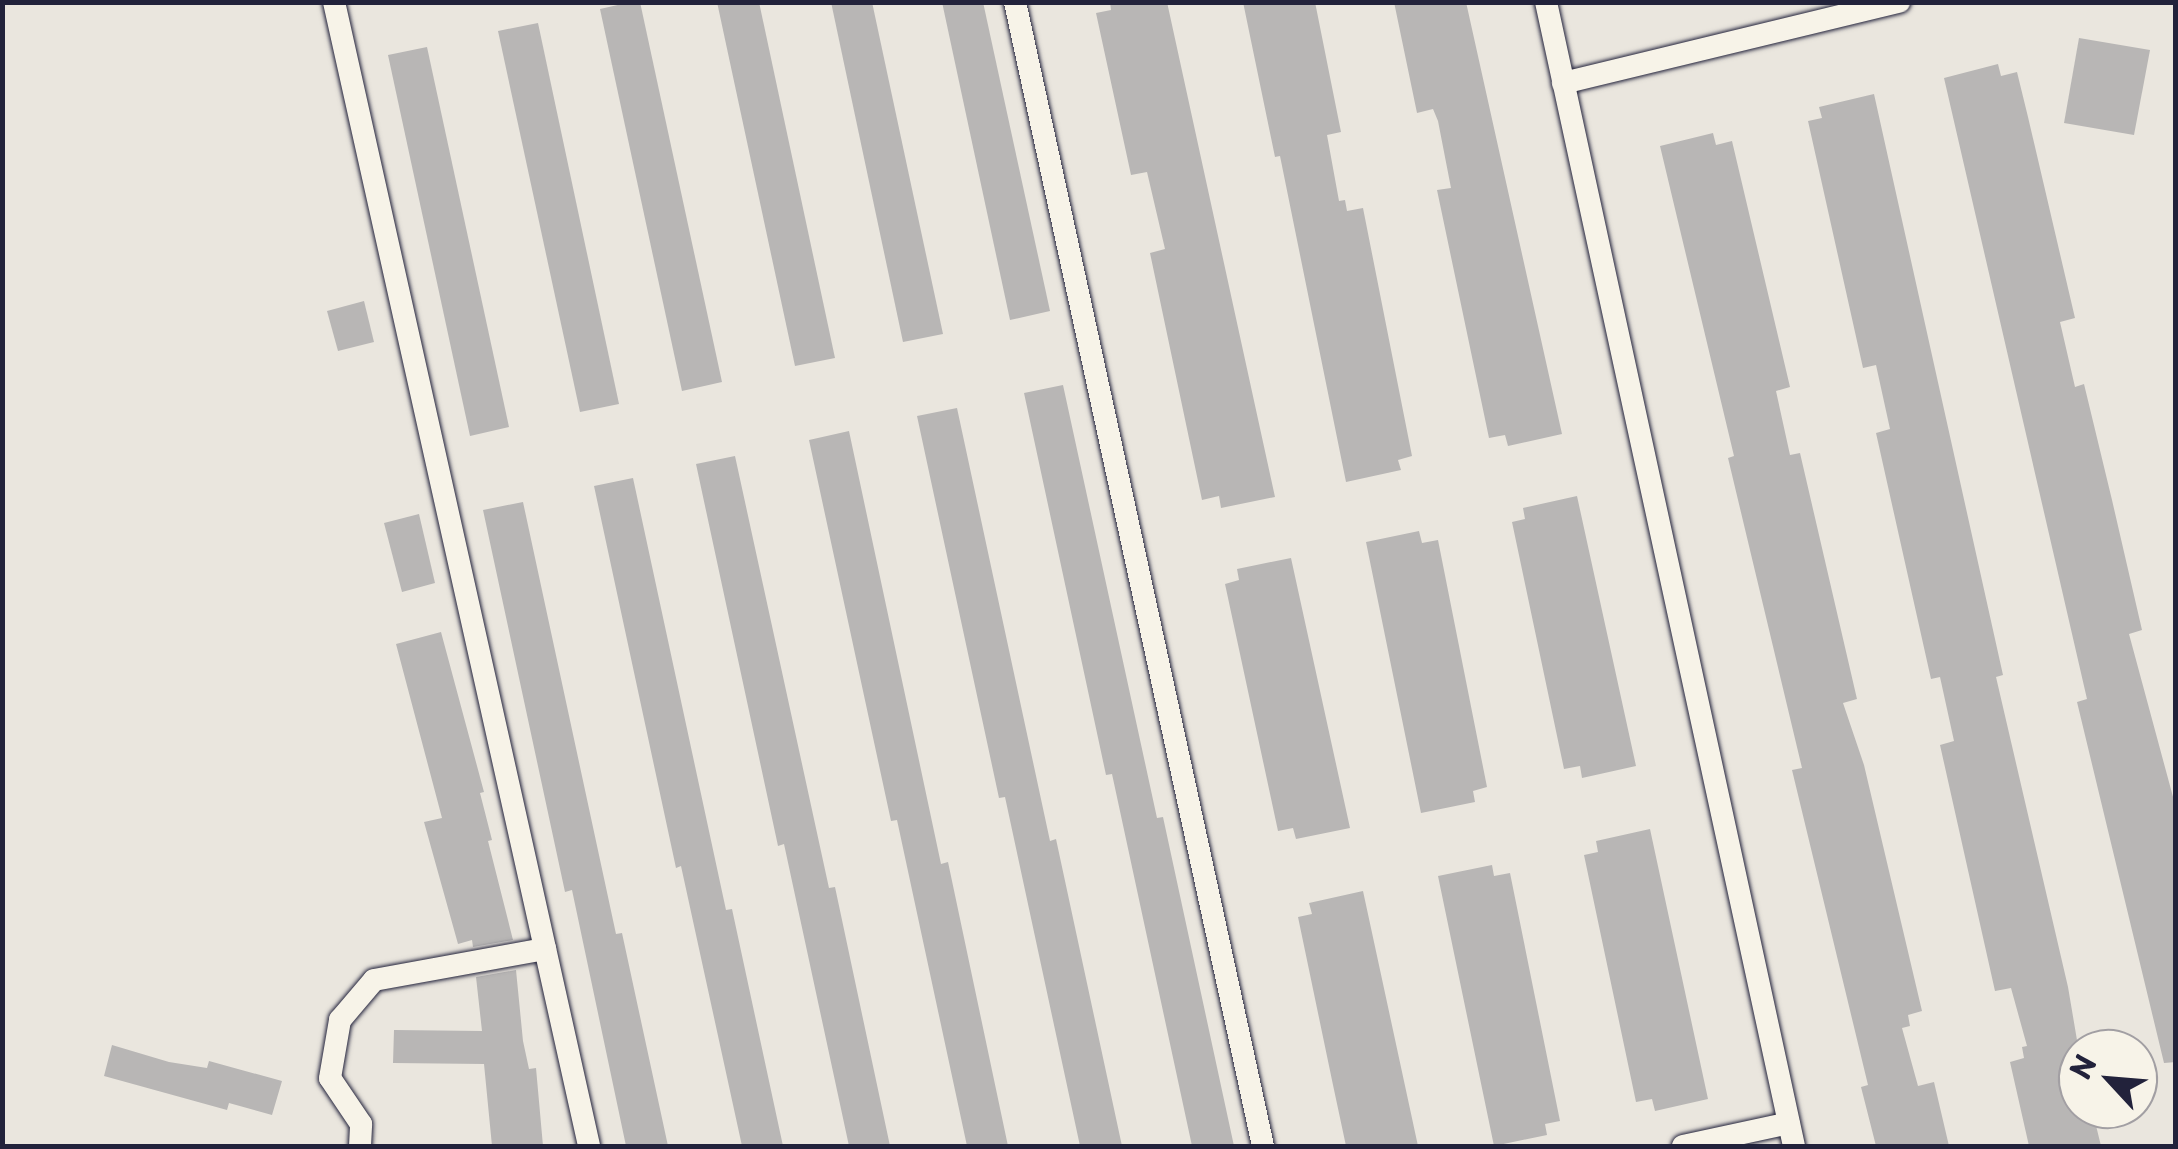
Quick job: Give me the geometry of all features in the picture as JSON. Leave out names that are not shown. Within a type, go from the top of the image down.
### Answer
[{"type":"lane","points":[[334,2],[588,1146]]},
{"type":"lane","points":[[1015,2],[1263,1146]]},
{"type":"lane","points":[[1546,2],[1791,1135],[1683,1146]]},
{"type":"lane","points":[[1563,83],[1899,2]]},
{"type":"lane","points":[[360,1146],[360,1124],[330,1078],[340,1020],[374,980],[545,949]]},
{"type":"building","points":[[640,2],[722,382],[682,391],[600,9]]},
{"type":"building","points":[[717,2],[759,2],[835,358],[795,366]]},
{"type":"building","points":[[831,2],[872,2],[943,334],[903,342]]},
{"type":"building","points":[[942,2],[983,2],[1050,311],[1010,320]]},
{"type":"building","points":[[1110,2],[1167,2],[1275,497],[1221,508],[1219,496],[1202,500],[1150,253],[1165,249],[1147,172],[1131,175],[1096,13],[1111,10]]},
{"type":"building","points":[[1243,2],[1315,2],[1341,132],[1327,135],[1339,201],[1345,200],[1347,211],[1363,208],[1412,456],[1398,460],[1401,470],[1346,482],[1280,156],[1275,157]]},
{"type":"building","points":[[1394,2],[1466,2],[1562,434],[1508,446],[1505,435],[1489,438],[1437,190],[1451,188],[1438,121],[1433,109],[1417,113]]},
{"type":"building","points":[[538,23],[619,404],[580,412],[498,31]]},
{"type":"building","points":[[2079,38],[2150,50],[2134,135],[2064,123]]},
{"type":"building","points":[[427,47],[509,427],[470,436],[388,55]]},
{"type":"building","points":[[1998,64],[2001,76],[2017,72],[2028,117],[2075,318],[2060,322],[2075,387],[2084,384],[2112,500],[2142,630],[2129,634],[2176,808],[2176,1062],[2164,1063],[2077,702],[2087,699],[1944,78]]},
{"type":"building","points":[[1874,94],[2003,675],[1996,677],[2068,987],[2075,1029],[2058,1029],[2058,1129],[2097,1129],[2101,1146],[2029,1146],[2010,1062],[2024,1058],[2022,1047],[2027,1046],[2011,988],[1995,991],[1940,745],[1954,741],[1940,677],[1931,679],[1876,433],[1890,429],[1876,365],[1863,368],[1808,121],[1822,118],[1819,107]]},
{"type":"building","points":[[1713,133],[1716,145],[1732,141],[1790,387],[1776,391],[1790,455],[1800,453],[1857,699],[1843,703],[1864,765],[1922,1011],[1908,1015],[1910,1026],[1902,1028],[1918,1086],[1934,1082],[1949,1146],[1876,1146],[1861,1087],[1868,1085],[1792,770],[1802,768],[1728,458],[1734,456],[1660,146]]},
{"type":"building","points":[[364,301],[374,342],[338,351],[327,311]]},
{"type":"building","points":[[1063,385],[1157,818],[1163,817],[1234,1146],[1192,1146],[1112,774],[1106,775],[1024,393]]},
{"type":"building","points":[[957,408],[1050,841],[1056,839],[1122,1146],[1080,1146],[1005,797],[999,798],[917,416]]},
{"type":"building","points":[[849,431],[941,864],[948,862],[1008,1146],[967,1146],[897,820],[891,821],[809,440]]},
{"type":"building","points":[[735,456],[829,888],[835,887],[890,1146],[849,1146],[784,844],[778,846],[696,464]]},
{"type":"building","points":[[633,478],[726,910],[732,909],[783,1146],[742,1146],[681,866],[676,868],[594,486]]},
{"type":"building","points":[[1577,496],[1636,766],[1582,778],[1580,766],[1564,769],[1512,522],[1525,519],[1523,508]]},
{"type":"building","points":[[523,502],[616,934],[622,933],[668,1146],[626,1146],[572,890],[565,892],[483,510]]},
{"type":"building","points":[[419,514],[435,583],[402,592],[384,523]]},
{"type":"building","points":[[1419,531],[1422,543],[1438,540],[1487,787],[1473,791],[1475,802],[1421,813],[1366,542]]},
{"type":"building","points":[[1291,558],[1350,828],[1296,839],[1293,828],[1278,831],[1225,584],[1239,580],[1237,569]]},
{"type":"building","points":[[441,632],[484,792],[480,793],[492,840],[488,841],[513,940],[473,947],[472,940],[458,944],[424,822],[442,818],[396,644]]},
{"type":"building","points":[[1650,829],[1708,1099],[1655,1111],[1652,1099],[1636,1102],[1584,855],[1598,852],[1596,841]]},
{"type":"building","points":[[1492,865],[1494,876],[1510,873],[1560,1121],[1545,1124],[1547,1135],[1494,1146],[1438,876]]},
{"type":"building","points":[[1363,891],[1418,1146],[1346,1146],[1298,917],[1312,914],[1309,903]]},
{"type":"building","points":[[516,970],[523,1041],[529,1069],[536,1068],[543,1146],[492,1146],[484,1064],[393,1063],[394,1030],[482,1031],[476,977]]},
{"type":"building","points":[[112,1045],[169,1062],[207,1068],[209,1061],[282,1081],[272,1115],[229,1103],[227,1110],[104,1076]]}]
